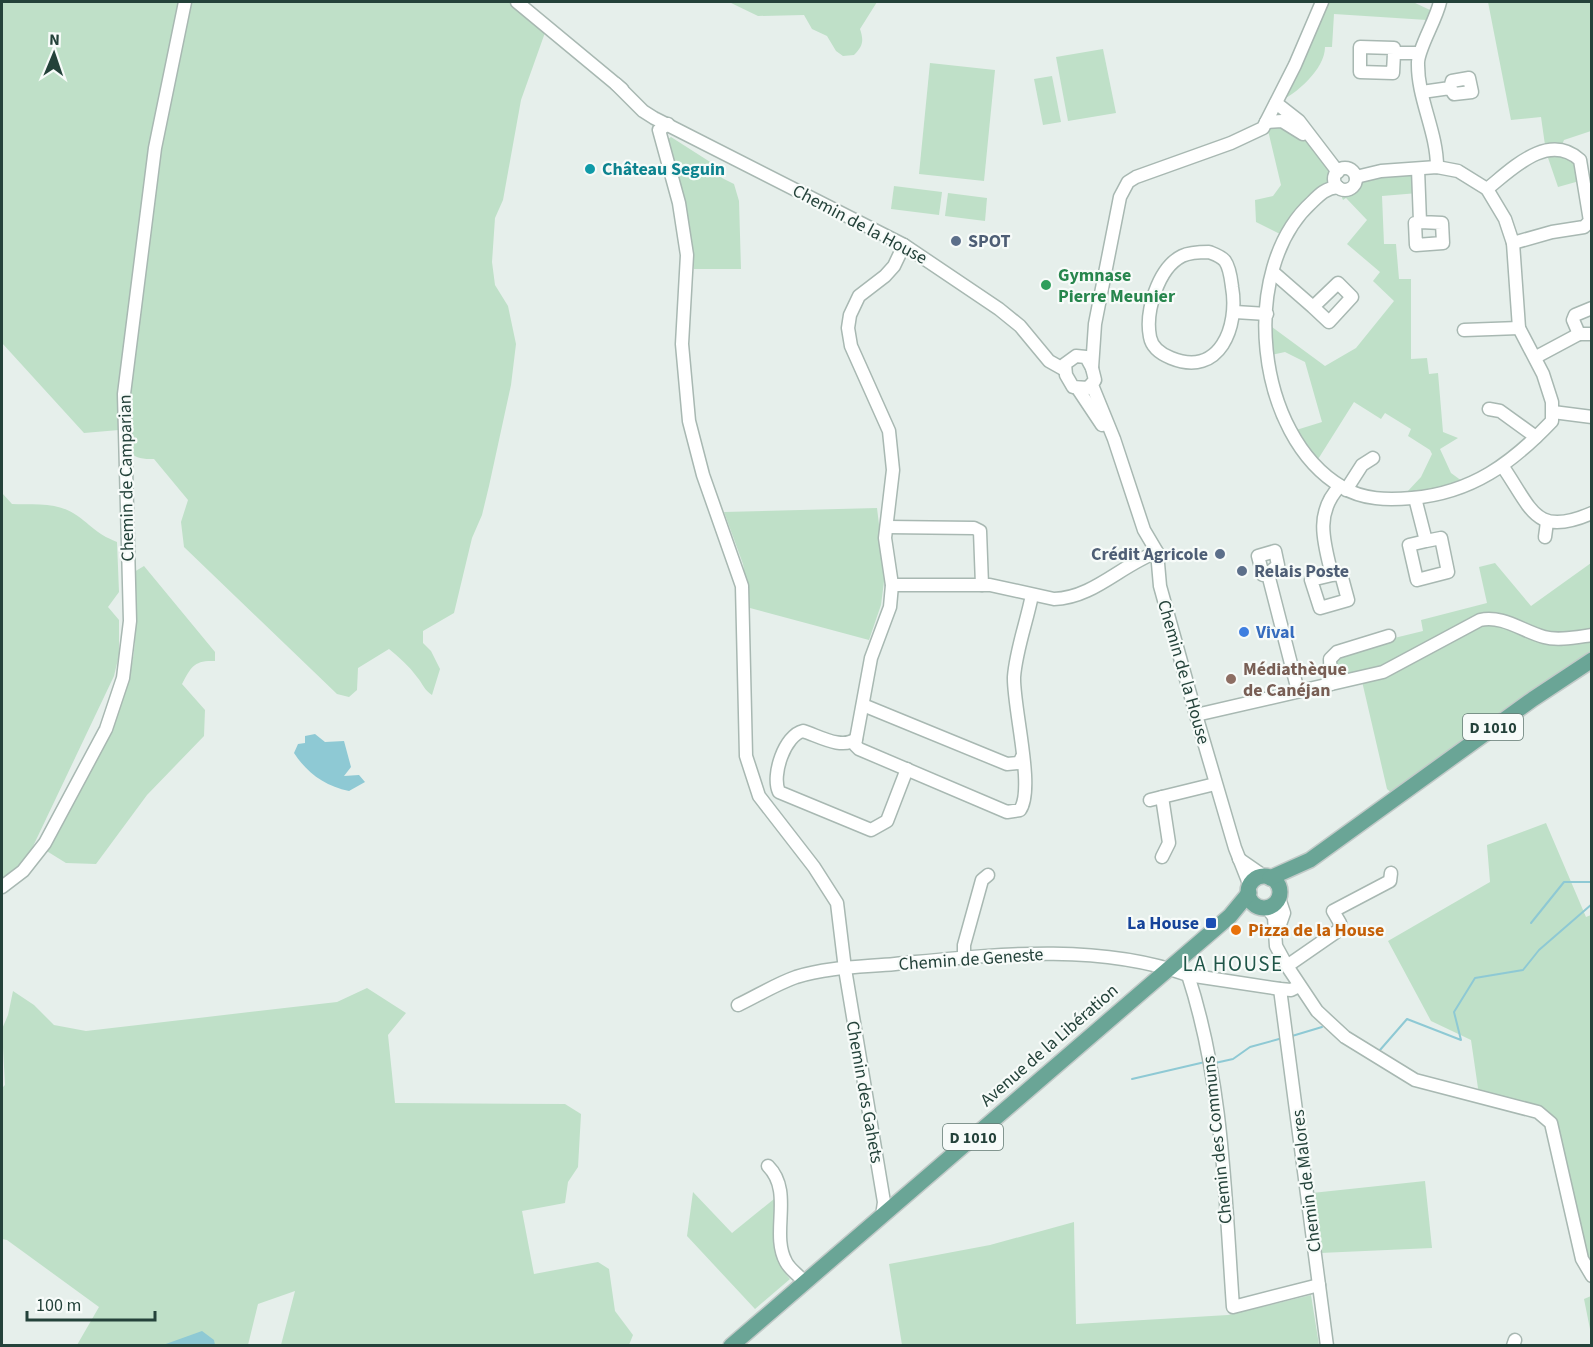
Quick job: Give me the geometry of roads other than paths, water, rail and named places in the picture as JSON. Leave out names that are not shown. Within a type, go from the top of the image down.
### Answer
[{"type":"main road","name":"Avenue de la Libération","points":[[732,1346],[1230,916],[1533,699],[1592,660]]},
{"type":"street","name":"Chemin de Camparian","points":[[2,887],[22,872],[45,843],[106,729],[123,678],[130,621],[123,429],[128,351],[155,148],[185,2]]},
{"type":"street","name":"Chemin de la House","points":[[517,2],[668,124],[904,245],[999,309],[1038,345],[1071,362]]},
{"type":"street","points":[[1092,368],[1095,324],[1120,197],[1128,182],[1136,177],[1231,143],[1263,128],[1322,2]]},
{"type":"street","points":[[1437,167],[1434,139],[1422,92],[1419,53],[1431,30],[1440,2]]},
{"type":"street","points":[[1394,53],[1419,53]]},
{"type":"street","points":[[1422,92],[1450,88]]},
{"type":"street","points":[[1276,103],[1299,121],[1307,135],[1338,172]]},
{"type":"street","points":[[1266,122],[1282,121],[1307,135]]},
{"type":"street","name":"Chemin des Gahets","points":[[668,124],[659,130],[679,203],[687,255],[682,344],[689,421],[703,475],[742,586],[746,756],[759,796],[814,867],[837,903],[845,969],[884,1202],[882,1216]]},
{"type":"street","points":[[1487,189],[1520,161],[1533,154],[1561,151],[1573,154],[1580,160],[1590,221],[1584,227],[1552,232],[1513,243]]},
{"type":"street","points":[[1437,167],[1468,176],[1487,189],[1505,219],[1513,243],[1520,328],[1536,357],[1553,412],[1552,421],[1503,467],[1449,490],[1415,498],[1372,498],[1343,488],[1304,453],[1284,420],[1270,379],[1266,356],[1267,314],[1274,273],[1284,236],[1294,219],[1329,188],[1338,187],[1343,190],[1351,188],[1356,177],[1381,171],[1437,167]]},
{"type":"street","points":[[1338,187],[1335,178],[1338,172],[1347,169],[1356,177]]},
{"type":"street","points":[[1418,169],[1419,222]]},
{"type":"street","points":[[904,245],[894,266],[859,296],[850,315],[848,328],[851,346],[889,431],[893,470],[885,538],[892,585],[887,619],[871,658],[855,745],[859,749],[1007,812],[1020,810],[1025,800],[1014,676],[1032,595]]},
{"type":"street","points":[[1209,252],[1225,261],[1230,273],[1235,312],[1228,335],[1205,360],[1189,363],[1178,361],[1155,348],[1150,339],[1149,314],[1159,288],[1168,268],[1185,254],[1209,252]]},
{"type":"street","points":[[1274,273],[1313,307]]},
{"type":"street","points":[[1536,357],[1585,334],[1573,320],[1575,315],[1592,308]]},
{"type":"street","points":[[1235,312],[1267,314]]},
{"type":"street","points":[[1071,362],[1088,359],[1095,376],[1092,385],[1078,389],[1070,383],[1071,362],[1095,324]]},
{"type":"street","points":[[1464,330],[1520,328]]},
{"type":"street","name":"Chemin de la House","points":[[1092,385],[1114,439],[1144,530],[1157,552],[1160,586],[1215,784],[1238,858],[1265,892],[1274,917],[1278,951],[1317,1011],[1336,1030],[1406,1076],[1426,1084],[1479,1095],[1538,1112],[1546,1118],[1553,1128],[1582,1259],[1592,1276]]},
{"type":"street","name":"Chemin de la House","points":[[1078,389],[1106,432],[1129,487]]},
{"type":"street","points":[[1489,409],[1500,411],[1536,437]]},
{"type":"street","points":[[1553,412],[1592,417]]},
{"type":"street","points":[[1332,575],[1323,537],[1322,516],[1329,500],[1343,488],[1362,465],[1373,458]]},
{"type":"street","points":[[1503,467],[1534,513],[1546,522],[1565,522],[1592,513]]},
{"type":"street","points":[[1415,498],[1426,541]]},
{"type":"street","points":[[1545,537],[1546,522]]},
{"type":"street","points":[[887,527],[974,528],[980,531],[982,585]]},
{"type":"street","points":[[892,585],[1003,586],[1054,599],[1071,597],[1093,588],[1157,552]]},
{"type":"street","points":[[1268,574],[1299,691]]},
{"type":"street","points":[[1196,715],[1383,672],[1479,620],[1488,618],[1545,638],[1592,635]]},
{"type":"street","points":[[1331,684],[1330,659],[1337,652],[1389,636]]},
{"type":"street","points":[[863,705],[1007,764],[1019,763],[1022,757]]},
{"type":"street","points":[[856,739],[850,744],[843,744],[803,731],[797,732],[791,737],[775,776],[779,792],[871,830],[887,821],[907,769]]},
{"type":"street","points":[[1162,857],[1169,843],[1156,798],[1215,784]]},
{"type":"street","points":[[1238,858],[1265,892]]},
{"type":"street","points":[[1287,966],[1339,930],[1340,923],[1333,911],[1390,880],[1391,873]]},
{"type":"street","points":[[964,958],[964,945],[982,880],[988,875]]},
{"type":"street","name":"Chemin de Geneste","points":[[738,1005],[797,977],[845,969],[1039,952],[1136,962],[1188,975],[1280,989],[1292,990],[1299,986]]},
{"type":"street","name":"Chemin des Communs","points":[[1188,975],[1201,1016],[1218,1121],[1233,1307],[1319,1285]]},
{"type":"street","name":"Chemin de Malores","points":[[1280,989],[1327,1346]]},
{"type":"street","points":[[768,1166],[773,1171],[777,1183],[782,1210],[778,1234],[785,1261],[805,1283]]},
{"type":"water","points":[[315,734],[325,742],[344,741],[351,767],[344,776],[359,775],[365,782],[349,791],[340,789],[317,778],[305,767],[294,753],[298,744],[305,743],[305,736]]},
{"type":"water","points":[[202,1331],[214,1340],[215,1345],[163,1345]]},
{"type":"waterway","points":[[1531,923],[1564,882],[1592,882]]},
{"type":"waterway","points":[[1380,1050],[1407,1019],[1461,1040],[1454,1012],[1475,978],[1523,970],[1539,950],[1592,904]]},
{"type":"waterway","points":[[1292,1036],[1322,1027]]},
{"type":"waterway","points":[[1215,1063],[1233,1059],[1250,1047],[1279,1039]]},
{"type":"waterway","points":[[1132,1079],[1205,1062]]},
{"type":"place","name":"Château Seguin","points":[[590,169]]},
{"type":"place","name":"SPOT","points":[[956,241]]},
{"type":"place","name":"Gymnase Pierre Meunier","points":[[1046,285]]},
{"type":"place","name":"Crédit Agricole","points":[[1220,554]]},
{"type":"place","name":"Relais Poste","points":[[1242,571]]},
{"type":"place","name":"Vival","points":[[1244,632]]},
{"type":"place","name":"Médiathèque de Canéjan","points":[[1231,679]]},
{"type":"place","name":"La House","points":[[1211,923]]},
{"type":"place","name":"Pizza de la House","points":[[1236,930]]},
{"type":"district","name":"LA HOUSE","points":[[1233,964]]}]
